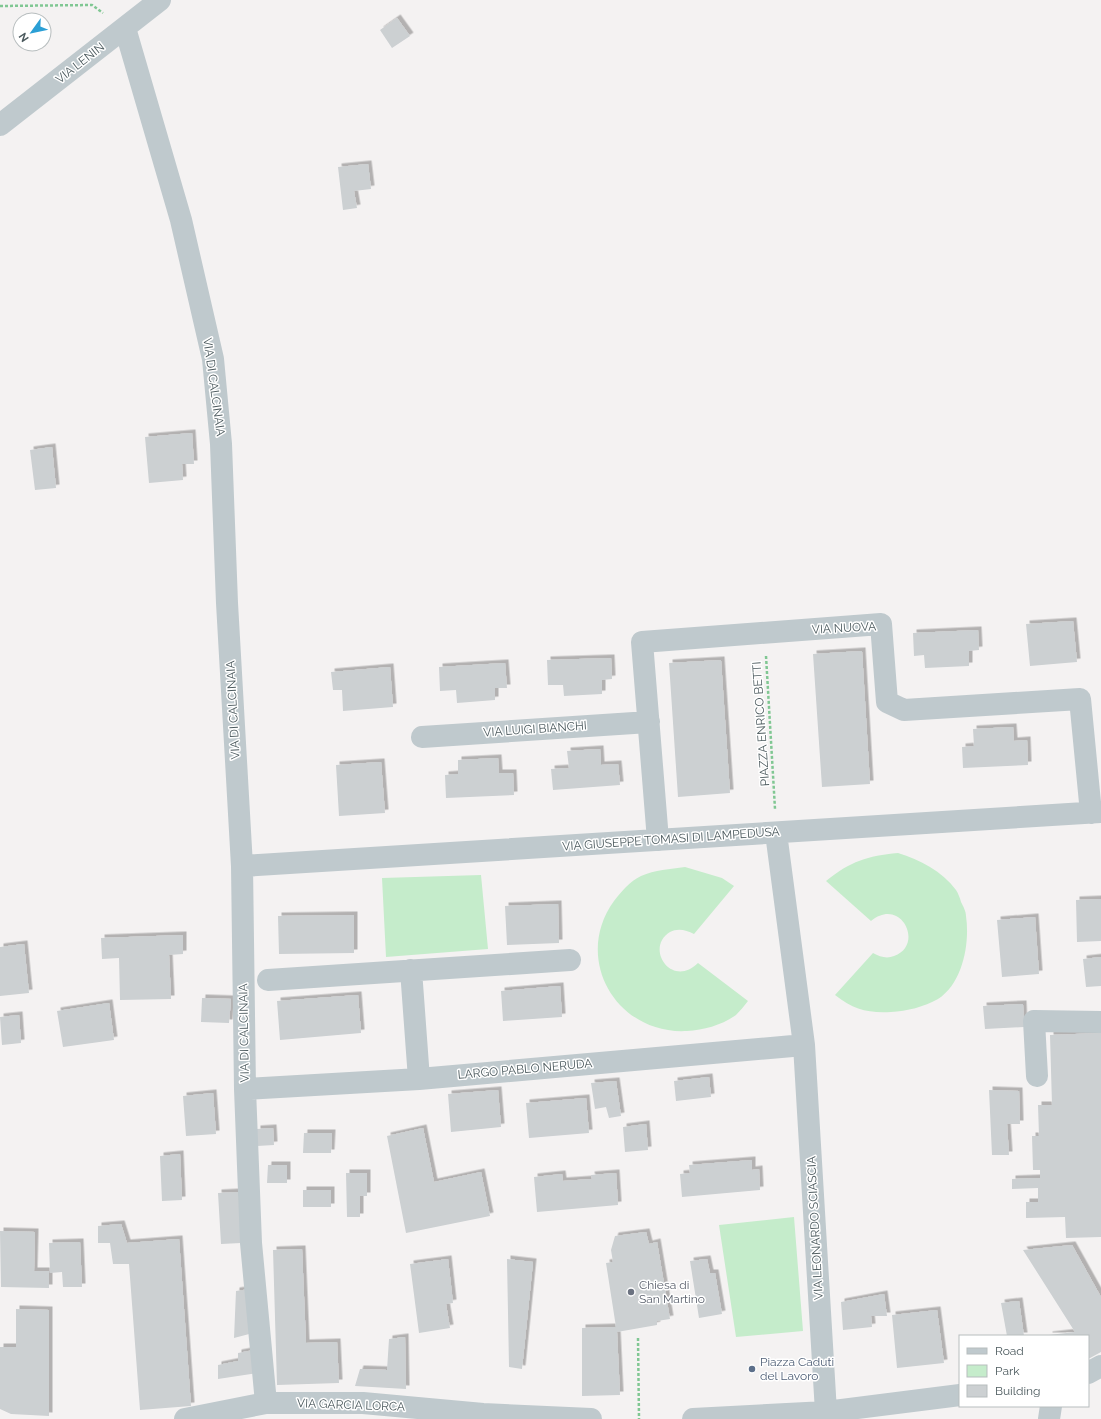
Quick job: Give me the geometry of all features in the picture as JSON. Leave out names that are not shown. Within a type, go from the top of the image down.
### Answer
[{"type":"street","name":"VIA LENIN","points":[[0,125],[160,0]]},
{"type":"street","name":"VIA DI CALCINAIA","points":[[125,28],[181,220],[213,359],[222,444],[227,603],[242,866],[245,1089],[251,1243],[266,1403]]},
{"type":"street","name":"VIA NUOVA","points":[[658,840],[642,642],[881,624],[887,702],[904,710],[1080,698],[1096,813]]},
{"type":"street","name":"VIA LUIGI BIANCHI","points":[[422,737],[649,722]]},
{"type":"street","name":"VIA GIUSEPPE TOMASI DI LAMPEDUSA","points":[[242,866],[658,840],[776,823],[1096,813]]},
{"type":"street","name":"VIA LEONARDO SCIASCIA","points":[[776,823],[804,1045],[826,1412]]},
{"type":"street","points":[[268,980],[570,960]]},
{"type":"street","points":[[411,970],[419,1079]]},
{"type":"street","points":[[1037,1076],[1034,1021],[1101,1022]]},
{"type":"street","name":"LARGO PABLO NERUDA","points":[[245,1089],[419,1079],[804,1045]]},
{"type":"street","points":[[1089,1372],[1101,1366]]},
{"type":"street","points":[[693,1419],[826,1412],[959,1395]]},
{"type":"street","name":"VIA GARCIA LORCA","points":[[185,1419],[266,1403],[363,1403],[484,1414],[591,1419]]},
{"type":"street","points":[[1049,1419],[1051,1407]]},
{"type":"path","points":[[0,6],[92,5],[125,28]]},
{"type":"path","name":"PIAZZA ENRICO BETTI","points":[[764,633],[776,823]]},
{"type":"path","points":[[638,1338],[639,1419]]},
{"type":"green space","points":[[898,853],[930,867],[944,877],[956,890],[966,914],[967,938],[963,962],[959,973],[947,992],[933,1002],[903,1011],[875,1012],[861,1010],[848,1004],[835,995],[873,953],[889,957],[894,956],[903,950],[908,942],[908,934],[905,925],[900,918],[892,914],[882,915],[871,921],[826,881],[852,864],[868,858]]},
{"type":"green space","points":[[685,867],[722,878],[734,886],[694,934],[688,931],[676,930],[670,932],[663,939],[660,947],[661,956],[664,963],[671,969],[679,971],[688,970],[698,963],[748,1001],[736,1015],[725,1022],[706,1028],[687,1031],[662,1029],[640,1021],[622,1007],[608,989],[600,969],[598,946],[602,923],[614,901],[629,884],[637,878],[652,872]]},
{"type":"green space","points":[[481,875],[488,949],[386,957],[382,878]]},
{"type":"green space","points":[[794,1217],[803,1331],[736,1337],[719,1225]]},
{"type":"building","points":[[397,18],[410,36],[392,48],[380,30]]},
{"type":"building","points":[[368,164],[371,189],[354,191],[357,208],[343,210],[338,167]]},
{"type":"building","points":[[192,433],[194,464],[182,464],[183,480],[149,483],[145,437]]},
{"type":"building","points":[[52,447],[56,488],[35,490],[30,450]]},
{"type":"building","points":[[1073,621],[1077,662],[1030,666],[1026,624]]},
{"type":"building","points":[[978,630],[979,650],[969,651],[969,666],[925,668],[924,655],[914,656],[913,633]]},
{"type":"building","points":[[862,651],[870,784],[822,787],[813,654]]},
{"type":"building","points":[[611,658],[612,679],[602,680],[602,694],[564,696],[563,685],[548,685],[547,660]]},
{"type":"building","points":[[721,660],[730,793],[678,797],[669,663]]},
{"type":"building","points":[[505,663],[507,688],[495,688],[495,700],[457,703],[456,690],[440,691],[439,667]]},
{"type":"building","points":[[390,667],[393,707],[343,711],[342,690],[333,690],[331,672]]},
{"type":"building","points":[[1013,727],[1014,741],[1027,740],[1028,765],[963,768],[962,747],[974,746],[973,729]]},
{"type":"building","points":[[600,749],[601,765],[618,764],[620,785],[553,790],[551,769],[569,768],[567,751]]},
{"type":"building","points":[[498,758],[499,773],[513,773],[514,795],[446,798],[445,775],[458,774],[458,760]]},
{"type":"building","points":[[381,762],[385,813],[339,816],[336,765]]},
{"type":"building","points":[[1101,899],[1101,941],[1077,942],[1076,900]]},
{"type":"building","points":[[558,904],[559,943],[507,945],[505,906]]},
{"type":"building","points":[[354,915],[354,953],[279,954],[278,916]]},
{"type":"building","points":[[1035,917],[1039,974],[1002,977],[997,920]]},
{"type":"building","points":[[183,935],[183,954],[169,955],[171,999],[120,1000],[119,958],[102,959],[101,938]]},
{"type":"building","points":[[24,944],[29,993],[0,996],[0,947]]},
{"type":"building","points":[[1101,957],[1101,986],[1086,987],[1083,959]]},
{"type":"building","points":[[560,986],[562,1017],[503,1021],[501,991]]},
{"type":"building","points":[[358,995],[361,1033],[280,1040],[277,1001]]},
{"type":"building","points":[[202,998],[231,999],[229,1023],[201,1022]]},
{"type":"building","points":[[109,1003],[114,1040],[63,1047],[57,1011]]},
{"type":"building","points":[[1023,1004],[1024,1027],[985,1029],[983,1006]]},
{"type":"building","points":[[19,1015],[21,1043],[2,1045],[0,1017]]},
{"type":"building","points":[[1101,1033],[1101,1237],[1066,1238],[1065,1217],[1026,1218],[1026,1202],[1038,1202],[1038,1188],[1012,1189],[1012,1179],[1040,1178],[1040,1170],[1033,1170],[1032,1136],[1039,1136],[1038,1105],[1052,1105],[1050,1035]]},
{"type":"building","points":[[709,1077],[711,1097],[676,1101],[674,1081]]},
{"type":"building","points":[[616,1081],[621,1116],[609,1118],[606,1107],[595,1109],[591,1083]]},
{"type":"building","points":[[498,1090],[501,1127],[451,1132],[448,1094]]},
{"type":"building","points":[[989,1090],[1019,1091],[1020,1124],[1007,1124],[1009,1155],[992,1155]]},
{"type":"building","points":[[213,1093],[216,1134],[186,1136],[183,1096]]},
{"type":"building","points":[[586,1098],[589,1133],[529,1138],[526,1103]]},
{"type":"building","points":[[646,1124],[648,1150],[625,1152],[623,1127]]},
{"type":"building","points":[[273,1128],[274,1145],[257,1146],[257,1129]]},
{"type":"building","points":[[423,1128],[434,1182],[481,1172],[490,1216],[406,1233],[387,1136]]},
{"type":"building","points":[[304,1133],[332,1133],[331,1153],[303,1153]]},
{"type":"building","points":[[180,1154],[182,1200],[162,1201],[160,1156]]},
{"type":"building","points":[[752,1160],[752,1170],[759,1169],[760,1190],[682,1197],[680,1174],[690,1173],[689,1165]]},
{"type":"building","points":[[268,1165],[287,1165],[287,1183],[267,1183]]},
{"type":"building","points":[[346,1173],[367,1173],[367,1196],[360,1196],[360,1217],[347,1217]]},
{"type":"building","points":[[616,1173],[618,1205],[537,1212],[534,1177],[562,1174],[563,1181],[592,1179],[591,1175]]},
{"type":"building","points":[[303,1190],[331,1190],[331,1207],[303,1207]]},
{"type":"building","points":[[238,1192],[241,1243],[221,1244],[218,1193]]},
{"type":"building","points":[[121,1224],[127,1243],[179,1239],[191,1406],[140,1410],[129,1264],[113,1264],[110,1243],[98,1243],[98,1226]]},
{"type":"building","points":[[0,1231],[35,1232],[34,1271],[49,1271],[49,1288],[1,1287]]},
{"type":"building","points":[[646,1232],[649,1244],[657,1242],[670,1319],[657,1321],[657,1325],[617,1332],[620,1395],[582,1396],[582,1328],[616,1327],[606,1263],[613,1262],[611,1250],[615,1236]]},
{"type":"building","points":[[80,1242],[82,1287],[63,1287],[62,1272],[50,1273],[49,1243]]},
{"type":"building","points":[[1072,1245],[1101,1297],[1101,1352],[1089,1358],[1089,1335],[1049,1335],[1075,1332],[1023,1250]]},
{"type":"building","points":[[302,1249],[306,1343],[337,1342],[339,1383],[277,1385],[273,1250]]},
{"type":"building","points":[[448,1259],[453,1303],[446,1304],[450,1328],[419,1333],[410,1264]]},
{"type":"building","points":[[507,1259],[533,1262],[522,1369],[509,1367]]},
{"type":"building","points":[[707,1259],[710,1273],[715,1273],[722,1314],[699,1318],[690,1261]]},
{"type":"building","points":[[250,1289],[253,1333],[234,1338],[236,1291]]},
{"type":"building","points":[[884,1294],[887,1316],[871,1316],[872,1327],[843,1330],[841,1302]]},
{"type":"building","points":[[1019,1301],[1024,1335],[1007,1335],[1001,1303]]},
{"type":"building","points":[[16,1309],[49,1310],[49,1416],[11,1414],[0,1409],[0,1347],[16,1347]]},
{"type":"building","points":[[937,1310],[944,1363],[897,1368],[892,1315]]},
{"type":"building","points":[[405,1337],[406,1389],[355,1386],[360,1369],[387,1370],[389,1339]]},
{"type":"building","points":[[254,1350],[258,1373],[218,1379],[218,1365],[238,1361],[238,1353]]},
{"type":"place","name":"Chiesa di San Martino","points":[[631,1292]]},
{"type":"place","name":"Piazza Caduti del Lavoro","points":[[752,1369]]}]
